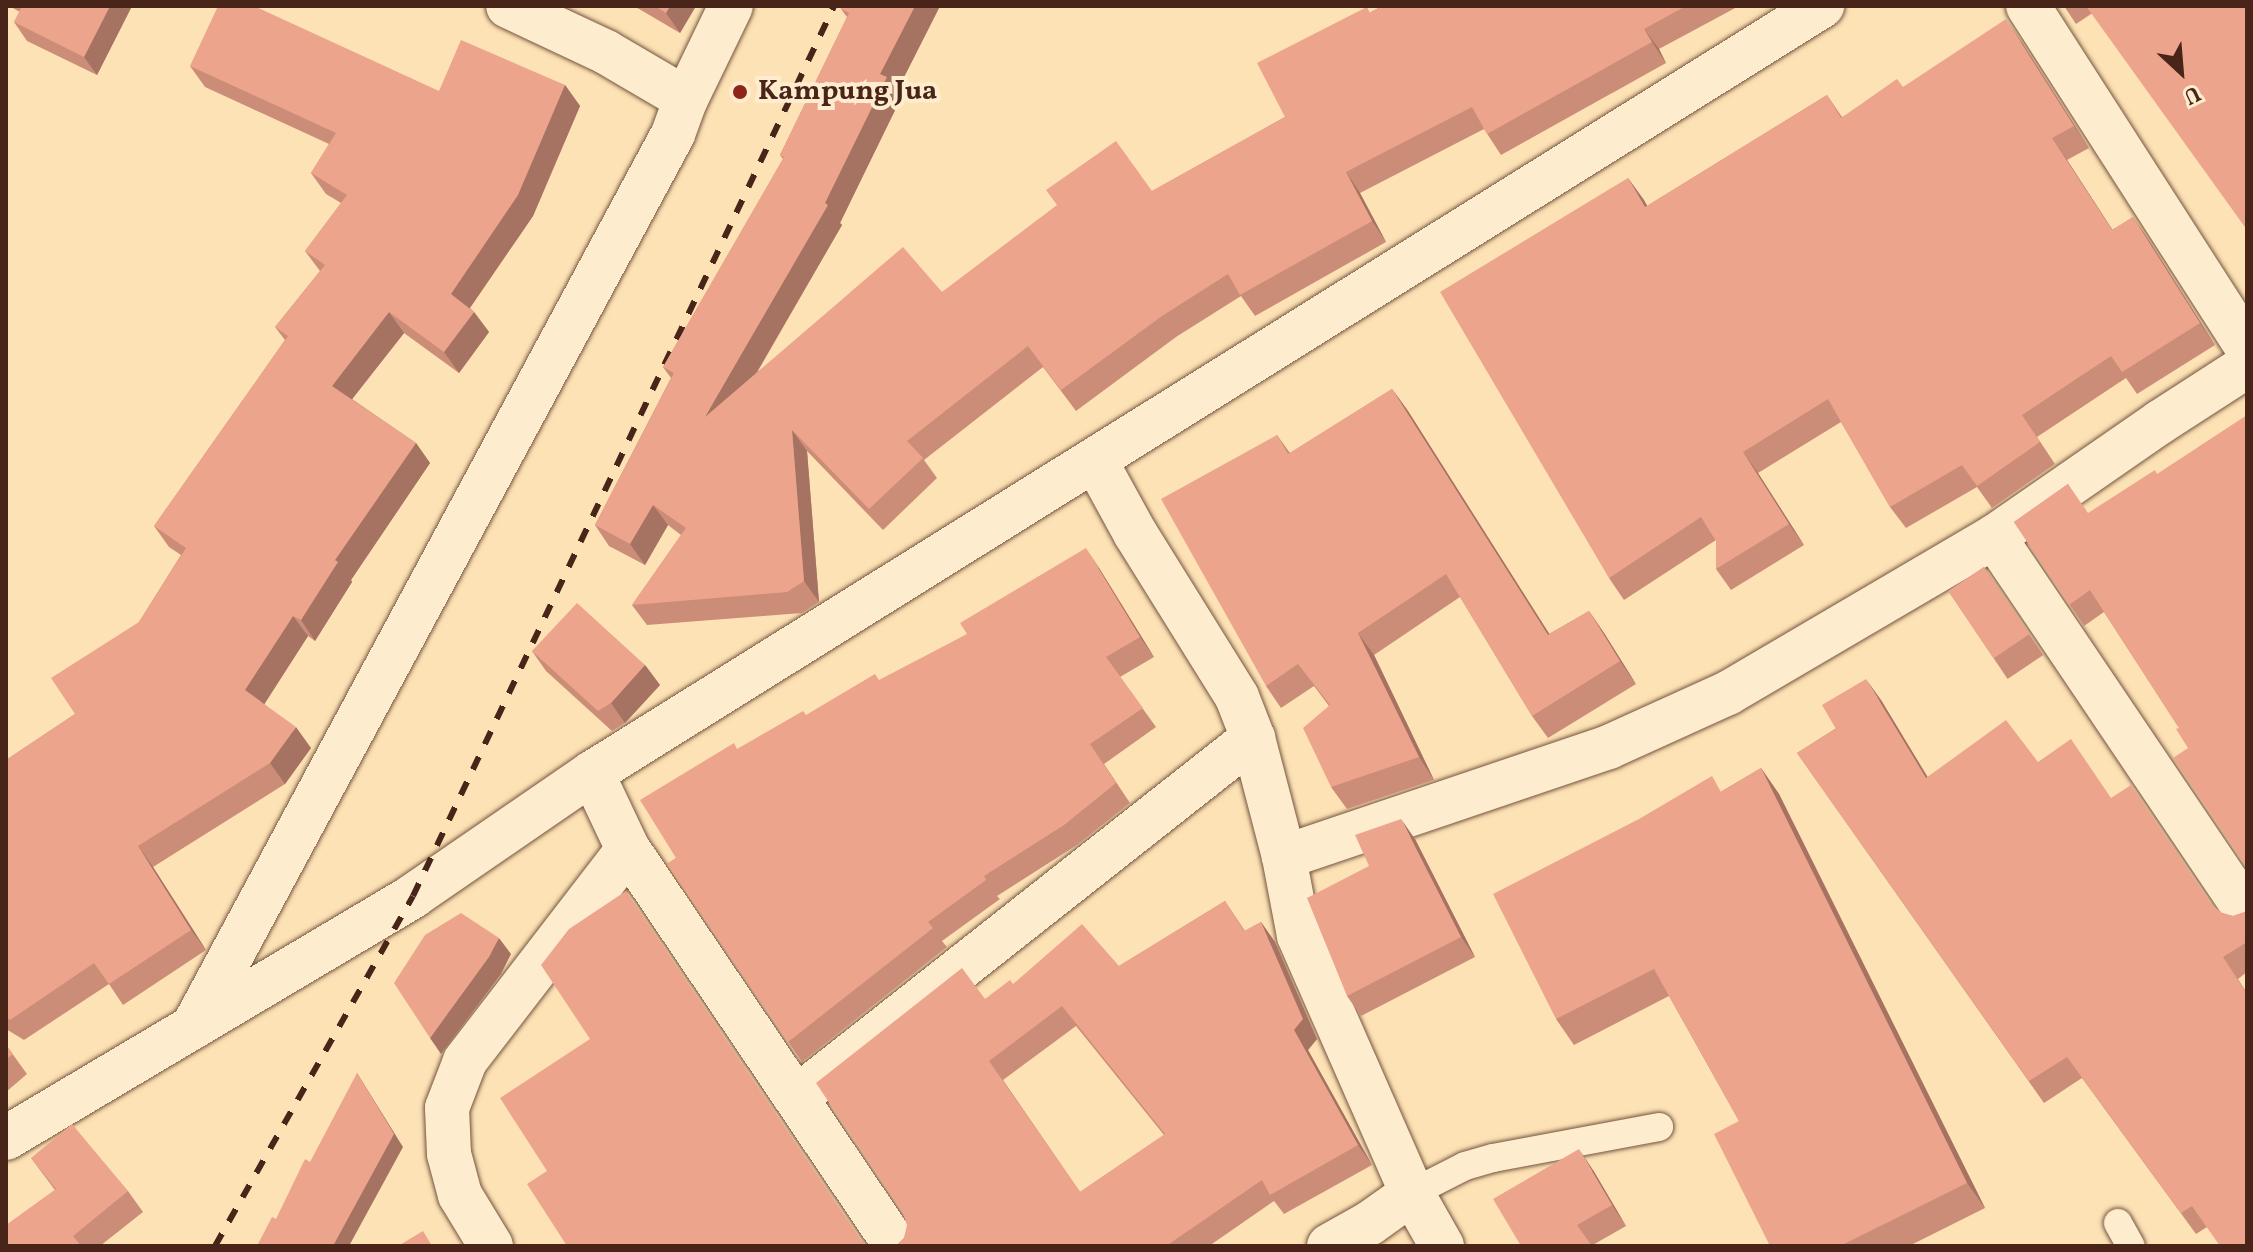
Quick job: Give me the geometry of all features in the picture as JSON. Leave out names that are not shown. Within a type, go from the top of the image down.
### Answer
[{"type":"street","points":[[508,6],[606,52],[686,99]]},
{"type":"street","points":[[193,1027],[666,148],[731,6]]},
{"type":"street","points":[[6,1138],[413,896],[592,773],[1822,6]]},
{"type":"street","points":[[2028,6],[2247,347]]},
{"type":"street","points":[[1284,857],[1609,747],[1701,705],[1994,537],[2247,366]]},
{"type":"street","points":[[1095,460],[1135,533],[1237,697],[1253,738],[1284,857],[1299,936],[1412,1193],[1442,1246]]},
{"type":"street","points":[[1994,537],[2247,912]]},
{"type":"street","points":[[796,1098],[1253,738]]},
{"type":"street","points":[[592,773],[628,849],[896,1246]]},
{"type":"street","points":[[491,1246],[460,1195],[449,1154],[447,1108],[465,1061],[628,849]]},
{"type":"street","points":[[1329,1246],[1348,1237],[1412,1193]]},
{"type":"lane","points":[[1412,1193],[1465,1166],[1493,1158],[1659,1127]]},
{"type":"building","points":[[22,6],[110,6],[84,57],[14,22]]},
{"type":"building","points":[[218,6],[254,6],[439,91],[461,40],[565,85],[518,195],[451,294],[474,312],[444,352],[389,312],[332,386],[416,443],[335,560],[338,562],[301,620],[293,616],[245,690],[296,727],[270,763],[138,846],[191,930],[109,984],[94,963],[10,1020],[6,1017],[6,760],[75,714],[51,678],[139,622],[186,548],[154,526],[288,336],[275,327],[325,265],[305,251],[347,195],[311,173],[336,133],[190,66]]},
{"type":"building","points":[[655,6],[670,6],[666,13]]},
{"type":"building","points":[[843,6],[915,6],[880,74],[887,77],[825,203],[828,205],[705,417],[903,247],[942,292],[1057,205],[1046,190],[1116,141],[1152,191],[1285,117],[1257,63],[1367,7],[1370,13],[1382,6],[1686,6],[1644,29],[1652,42],[1487,134],[1472,107],[1346,172],[1372,221],[1240,295],[1228,274],[1162,316],[1061,390],[1028,346],[907,441],[923,458],[869,509],[792,430],[804,581],[787,592],[632,605],[686,528],[653,505],[630,544],[595,525],[674,373],[663,367],[784,157],[780,155],[849,13],[841,9]]},
{"type":"building","points":[[2086,6],[2247,6],[2247,230]]},
{"type":"building","points":[[2006,19],[2074,126],[2052,138],[2112,230],[2133,217],[2200,323],[2122,372],[2111,356],[2022,415],[2040,442],[1977,486],[1962,465],[1890,507],[1828,399],[1743,452],[1789,524],[1716,569],[1716,541],[1701,517],[1609,578],[1440,292],[1628,178],[1645,207],[1827,95],[1841,118],[1897,79],[1903,87]]},
{"type":"building","points":[[1392,389],[1548,635],[1589,611],[1620,661],[1532,716],[1446,574],[1358,633],[1419,757],[1331,787],[1303,728],[1330,705],[1298,664],[1266,686],[1161,499],[1277,435],[1288,454]]},
{"type":"building","points":[[2247,415],[2247,868],[2173,758],[2188,748],[2176,729],[2179,728],[2090,590],[2069,605],[2014,522],[2068,484],[2088,513],[2155,470],[2157,474]]},
{"type":"building","points":[[1086,548],[1140,637],[1106,657],[1143,708],[1090,744],[1116,783],[1064,825],[984,876],[986,880],[928,922],[933,928],[788,1042],[667,864],[676,858],[640,800],[734,743],[737,749],[803,711],[806,715],[875,674],[879,680],[967,634],[960,623]]},
{"type":"building","points":[[1984,567],[2029,634],[1994,658],[1948,591]]},
{"type":"building","points":[[577,603],[645,665],[611,703],[598,711],[532,651]]},
{"type":"building","points":[[1866,679],[1926,778],[2006,720],[2038,762],[2071,739],[2111,798],[2131,785],[2212,905],[2222,913],[2233,916],[2247,910],[2247,942],[2223,957],[2247,994],[2247,1246],[2220,1246],[2192,1206],[2181,1213],[2067,1057],[2029,1081],[1797,753],[1836,729],[1822,705]]},
{"type":"building","points":[[1761,768],[1967,1183],[1840,1246],[1770,1246],[1714,1134],[1739,1121],[1654,969],[1556,1019],[1493,894],[1639,819],[1712,776],[1721,792]]},
{"type":"building","points":[[1401,819],[1461,937],[1347,996],[1307,898],[1369,866],[1355,835]]},
{"type":"building","points":[[626,891],[861,1240],[868,1246],[567,1246],[527,1184],[547,1171],[500,1098],[590,1039],[541,965],[569,929]]},
{"type":"building","points":[[1225,901],[1244,931],[1261,922],[1303,1019],[1294,1030],[1358,1145],[1270,1195],[1262,1180],[1166,1246],[896,1246],[904,1238],[907,1225],[903,1213],[816,1083],[962,968],[985,999],[1010,980],[1013,984],[1082,924],[1119,966]],"holes":[[[1062,1006],[1165,1134],[1080,1192],[989,1061]]]},
{"type":"building","points":[[461,913],[499,938],[489,957],[430,1038],[394,983],[425,935]]},
{"type":"building","points":[[6,1045],[13,1054],[6,1059]]},
{"type":"building","points":[[357,1073],[394,1134],[333,1246],[257,1246],[272,1217],[276,1219],[305,1159],[310,1162]]},
{"type":"building","points":[[72,1124],[128,1191],[73,1236],[81,1246],[6,1246],[6,1225],[56,1189],[31,1158]]},
{"type":"building","points":[[1579,1149],[1612,1205],[1577,1225],[1592,1246],[1521,1246],[1493,1199]]},
{"type":"building","points":[[423,1231],[432,1246],[398,1246]]},
{"type":"railway","points":[[215,1246],[413,896],[834,6]]},
{"type":"place","name":"Kampung Jua","points":[[740,92]]}]
